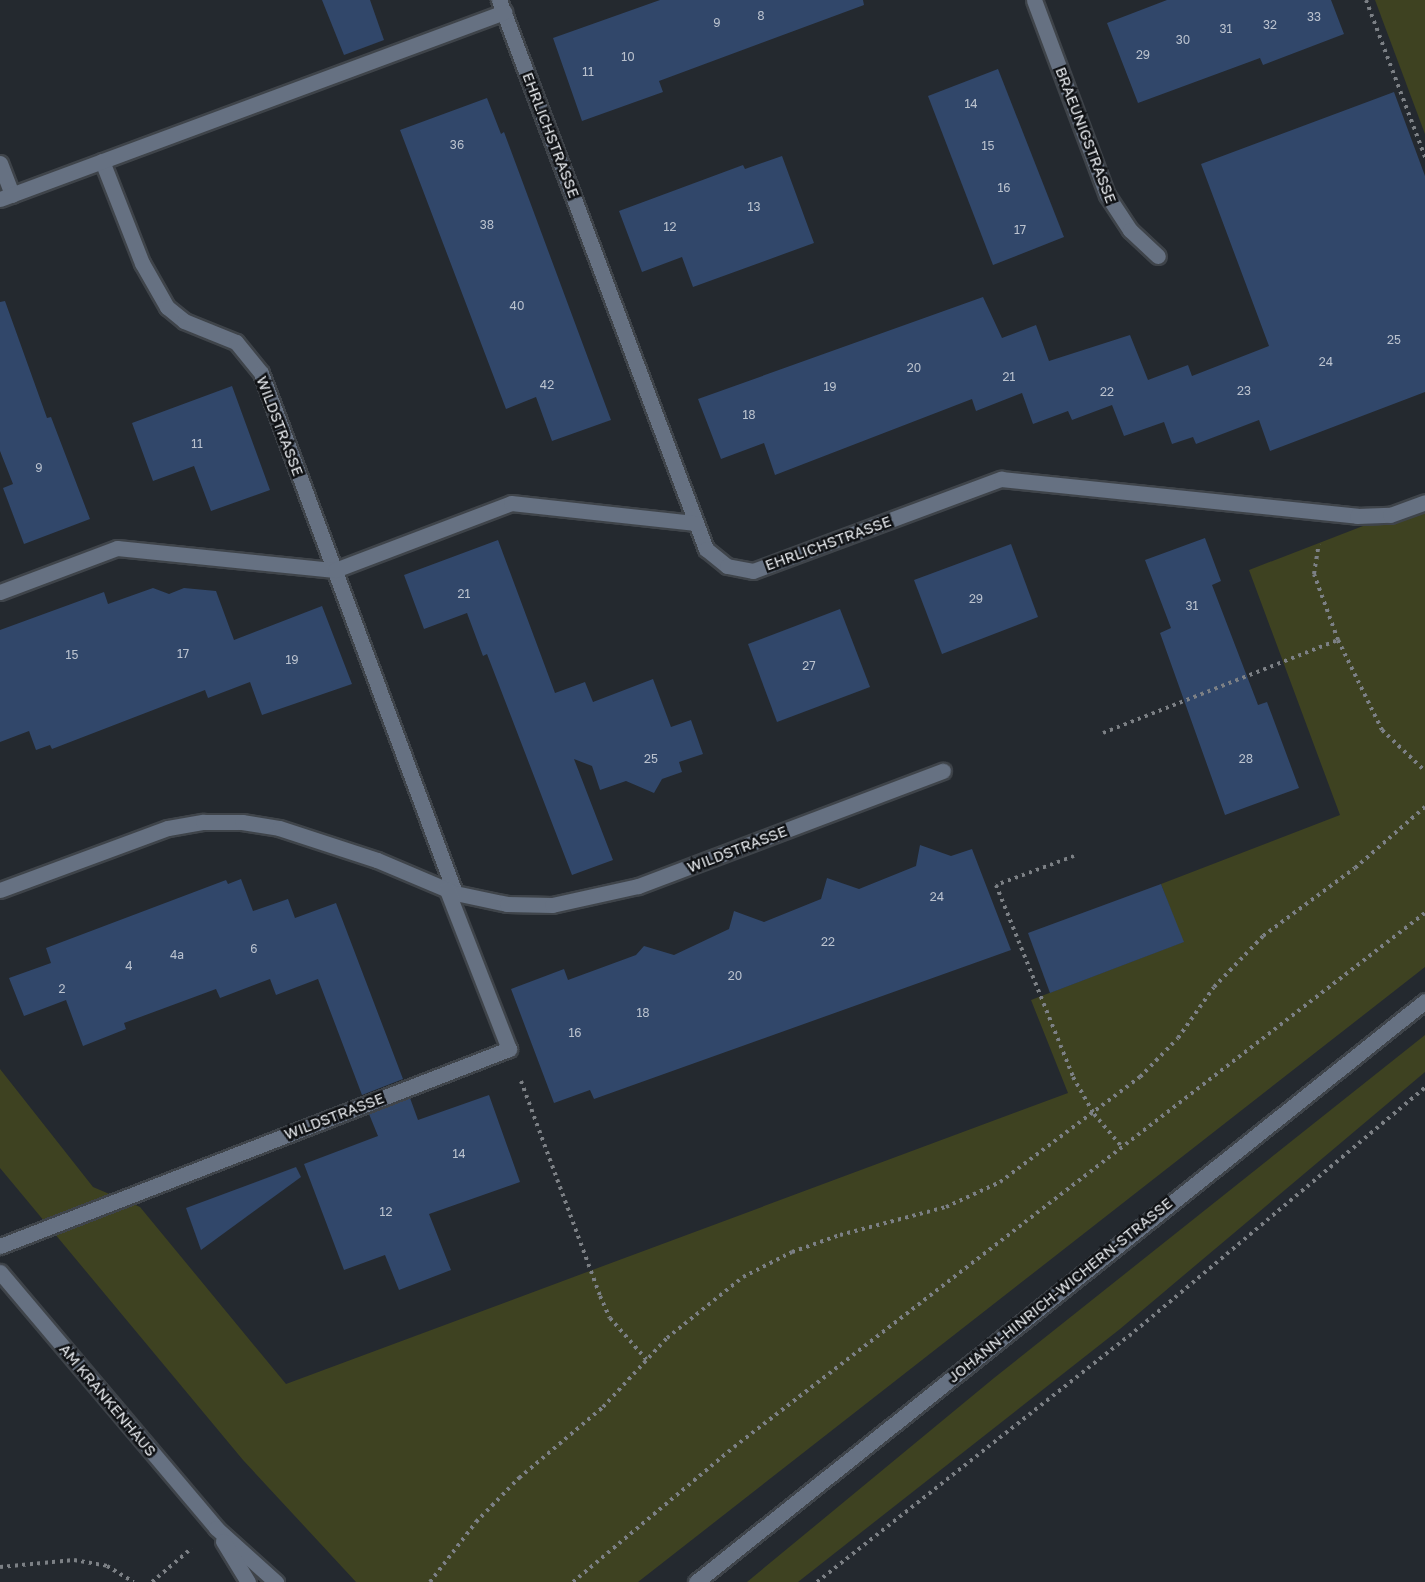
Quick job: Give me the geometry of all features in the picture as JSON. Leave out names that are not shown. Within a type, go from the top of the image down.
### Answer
[{"type":"street","name":"BRAEUNIGSTRASSE","points":[[1034,0],[1107,195],[1130,230],[1158,256]]},
{"type":"street","points":[[0,163],[6,197],[502,6]]},
{"type":"street","name":"EHRLICHSTRASSE","points":[[502,6],[706,549],[715,559],[727,566],[753,571],[1001,479],[1357,516],[1390,515],[1425,502]]},
{"type":"street","name":"WILDSTRASSE","points":[[0,1246],[509,1049],[261,373],[236,342],[184,321],[167,307],[142,263],[102,161]]},
{"type":"street","points":[[0,592],[117,548],[335,570],[511,503],[696,523]]},
{"type":"street","name":"WILDSTRASSE","points":[[0,890],[168,828],[203,822],[242,822],[279,828],[377,860],[451,892],[507,904],[552,904],[595,898],[638,886],[943,771]]},
{"type":"street","name":"JOHANN-HINRICH-WICHERN-STRASSE","points":[[696,1582],[1425,1001]]},
{"type":"street","name":"AM KRANKENHAUS","points":[[0,1272],[216,1528],[276,1582]]},
{"type":"street","name":"AM KRANKENHAUS","points":[[216,1528],[248,1582]]},
{"type":"path","points":[[1366,0],[1425,157]]},
{"type":"path","points":[[1324,512],[1314,574],[1338,640],[1383,730],[1425,771]]},
{"type":"path","points":[[1104,733],[1338,640]]},
{"type":"path","points":[[430,1582],[483,1515],[519,1478],[603,1407],[646,1359],[743,1276],[792,1252],[840,1235],[946,1207],[1000,1182],[1094,1114],[1140,1077],[1178,1038],[1214,987],[1263,936],[1355,868],[1425,807]]},
{"type":"path","points":[[1074,856],[996,885],[1073,1077],[1094,1114],[1122,1147]]},
{"type":"path","points":[[573,1582],[734,1447],[1425,913]]},
{"type":"path","points":[[509,1049],[600,1296],[610,1318],[646,1359]]},
{"type":"path","points":[[818,1582],[1129,1336],[1425,1088]]},
{"type":"path","points":[[152,1582],[216,1528]]},
{"type":"path","points":[[0,1567],[74,1560],[107,1566],[134,1582]]},
{"type":"green space","points":[[1375,0],[1425,0],[1425,134]]},
{"type":"green space","points":[[1425,502],[1425,967],[638,1582],[356,1582],[243,1460],[0,1168],[0,1069],[93,1187],[140,1207],[286,1384],[1068,1093],[1031,1000],[1183,942],[1161,884],[1340,815],[1249,570]]},
{"type":"green space","points":[[1425,1035],[1425,1072],[1120,1329],[798,1582],[747,1582],[994,1378]]},
{"type":"building","points":[[322,0],[370,0],[384,40],[344,55]]},
{"type":"building","points":[[660,0],[863,0],[864,5],[659,81],[663,92],[582,121],[553,38]]},
{"type":"building","points":[[1167,0],[1331,0],[1344,34],[1263,65],[1260,58],[1138,103],[1107,23]]},
{"type":"building","points":[[998,69],[1064,237],[993,265],[928,96]]},
{"type":"building","points":[[1394,92],[1425,176],[1425,392],[1270,451],[1259,420],[1196,444],[1193,437],[1172,444],[1164,422],[1124,436],[1112,405],[1072,420],[1068,411],[1033,424],[1022,393],[976,411],[972,399],[775,475],[764,443],[721,459],[698,399],[983,297],[1002,338],[1036,325],[1049,361],[1130,335],[1148,380],[1188,365],[1192,376],[1269,346],[1201,164]]},
{"type":"building","points":[[487,98],[501,134],[504,132],[611,420],[552,441],[536,397],[506,409],[400,130]]},
{"type":"building","points":[[782,156],[814,243],[693,287],[682,257],[642,272],[619,211],[743,165],[745,169]]},
{"type":"building","points":[[5,301],[47,418],[51,417],[90,519],[24,544],[3,488],[13,484],[0,451],[0,302]]},
{"type":"building","points":[[232,386],[270,490],[211,511],[194,466],[153,481],[132,423]]},
{"type":"building","points":[[1205,538],[1221,581],[1212,585],[1258,705],[1267,702],[1299,788],[1225,815],[1160,633],[1171,628],[1145,560]]},
{"type":"building","points":[[498,540],[555,693],[585,682],[593,702],[653,679],[671,727],[691,720],[703,754],[679,762],[682,772],[662,779],[654,793],[626,781],[600,790],[592,766],[574,759],[613,860],[572,875],[487,654],[483,656],[467,613],[424,629],[404,575]]},
{"type":"building","points":[[1011,544],[1038,617],[942,654],[914,580]]},
{"type":"building","points":[[153,588],[169,594],[184,588],[216,591],[234,640],[322,606],[352,684],[262,715],[250,682],[208,698],[205,690],[52,749],[50,745],[36,750],[29,731],[0,742],[0,630],[104,592],[108,604]]},
{"type":"building","points":[[840,609],[870,687],[777,722],[748,644]]},
{"type":"building","points":[[920,845],[951,856],[972,849],[1011,950],[594,1099],[590,1090],[554,1103],[511,989],[564,969],[568,980],[636,955],[644,946],[674,955],[729,929],[734,911],[764,922],[821,899],[827,878],[859,889],[916,866]]},
{"type":"building","points":[[241,879],[253,911],[288,899],[295,918],[336,903],[403,1079],[362,1095],[318,979],[276,995],[270,979],[220,998],[216,989],[124,1023],[126,1029],[83,1046],[66,1000],[24,1016],[9,978],[51,963],[46,948],[226,880],[228,884]]},
{"type":"building","points":[[1161,884],[1184,942],[1050,993],[1028,933]]},
{"type":"building","points":[[489,1095],[520,1182],[429,1214],[451,1270],[399,1290],[385,1255],[344,1270],[304,1164],[378,1136],[369,1114],[410,1098],[418,1120]]},
{"type":"building","points":[[296,1167],[301,1177],[201,1250],[186,1208]]}]
